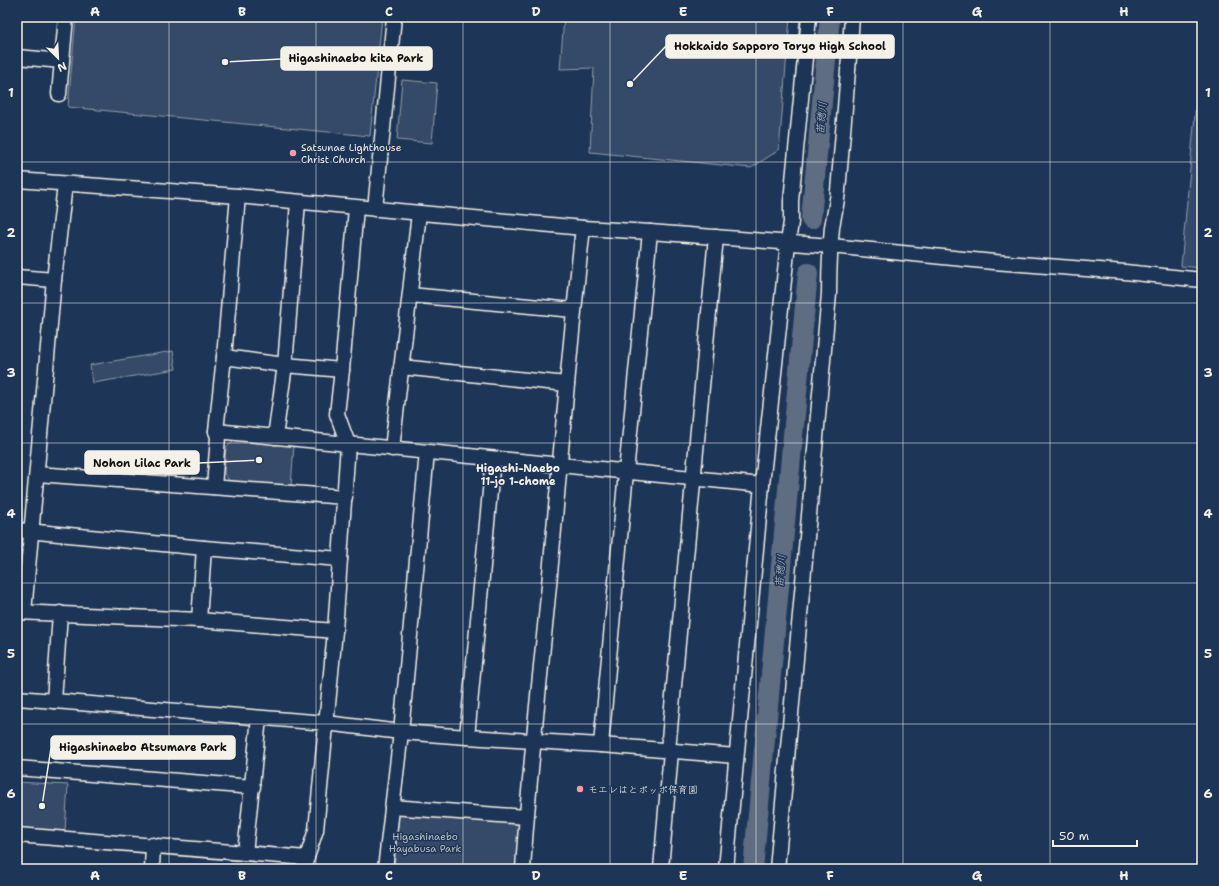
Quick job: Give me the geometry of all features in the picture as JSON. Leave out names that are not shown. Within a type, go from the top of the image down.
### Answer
[{"type":"street","points":[[58,94],[66,17]]},
{"type":"street","points":[[376,209],[394,17]]},
{"type":"street","points":[[726,869],[762,485],[788,243],[790,201],[809,17]]},
{"type":"street","points":[[777,869],[830,294],[829,268],[837,203],[852,17]]},
{"type":"street","points":[[17,57],[62,61]]},
{"type":"street","points":[[17,180],[238,196],[583,228],[831,246],[1202,280]]},
{"type":"street","points":[[65,184],[54,280],[37,474],[21,612],[198,620],[335,631]]},
{"type":"street","points":[[214,487],[218,437],[216,431],[238,196]]},
{"type":"street","points":[[275,437],[285,365],[298,202]]},
{"type":"street","points":[[17,835],[246,853],[305,864],[316,830],[335,631],[348,444],[337,414],[356,208]]},
{"type":"street","points":[[392,449],[419,213]]},
{"type":"street","points":[[523,869],[526,817],[560,465],[573,310],[583,228]]},
{"type":"street","points":[[601,745],[650,232]]},
{"type":"street","points":[[661,869],[670,751],[716,237]]},
{"type":"street","points":[[17,277],[54,280]]},
{"type":"street","points":[[410,295],[573,310]]},
{"type":"street","points":[[224,357],[285,365],[342,370]]},
{"type":"street","points":[[401,368],[567,384]]},
{"type":"street","points":[[216,431],[762,485]]},
{"type":"street","points":[[385,869],[401,732],[427,452]]},
{"type":"street","points":[[467,737],[493,459]]},
{"type":"street","points":[[37,474],[345,497]]},
{"type":"street","points":[[17,530],[204,548],[340,558]]},
{"type":"street","points":[[198,620],[204,548]]},
{"type":"street","points":[[54,701],[60,613]]},
{"type":"street","points":[[17,698],[326,723],[401,732],[534,742],[601,745],[736,756]]},
{"type":"street","points":[[246,853],[259,718]]},
{"type":"street","points":[[17,768],[253,787]]},
{"type":"street","points":[[392,807],[526,817]]},
{"type":"street","points":[[152,869],[154,845]]},
{"type":"green space","points":[[76,17],[382,17],[370,136],[68,107]]},
{"type":"green space","points":[[564,17],[790,17],[779,150],[751,168],[590,152],[594,68],[560,69]]},
{"type":"green space","points":[[1202,39],[1202,268],[1181,266]]},
{"type":"green space","points":[[402,80],[437,83],[432,143],[397,140]]},
{"type":"green space","points":[[173,351],[176,369],[93,383],[90,365]]},
{"type":"green space","points":[[236,440],[294,445],[291,486],[230,482],[224,473],[226,447]]},
{"type":"green space","points":[[17,782],[68,785],[65,831],[17,828]]},
{"type":"green space","name":"Higashinaebo Hayabusa Park","points":[[399,812],[523,822],[519,869],[394,869]]},
{"type":"waterway","points":[[798,60],[801,17]]},
{"type":"waterway","name":"苗穂川","points":[[811,219],[830,17]]},
{"type":"waterway","name":"苗穂川","points":[[753,869],[808,273]]},
{"type":"place","name":"Higashinaebo kita Park","points":[[225,62]]},
{"type":"place","name":"Hokkaido Sapporo Toryo High School","points":[[630,84]]},
{"type":"place","name":"Satsunae Lighthouse Christ Church","points":[[293,153]]},
{"type":"place","name":"Nohon Lilac Park","points":[[259,460]]},
{"type":"place","name":"モエレはとポッポ保育園","points":[[580,789]]},
{"type":"place","name":"Higashinaebo Atsumare Park","points":[[42,806]]},
{"type":"district","name":"Higashi-Naebo 11-jo 1-chome","points":[[518,474]]}]
